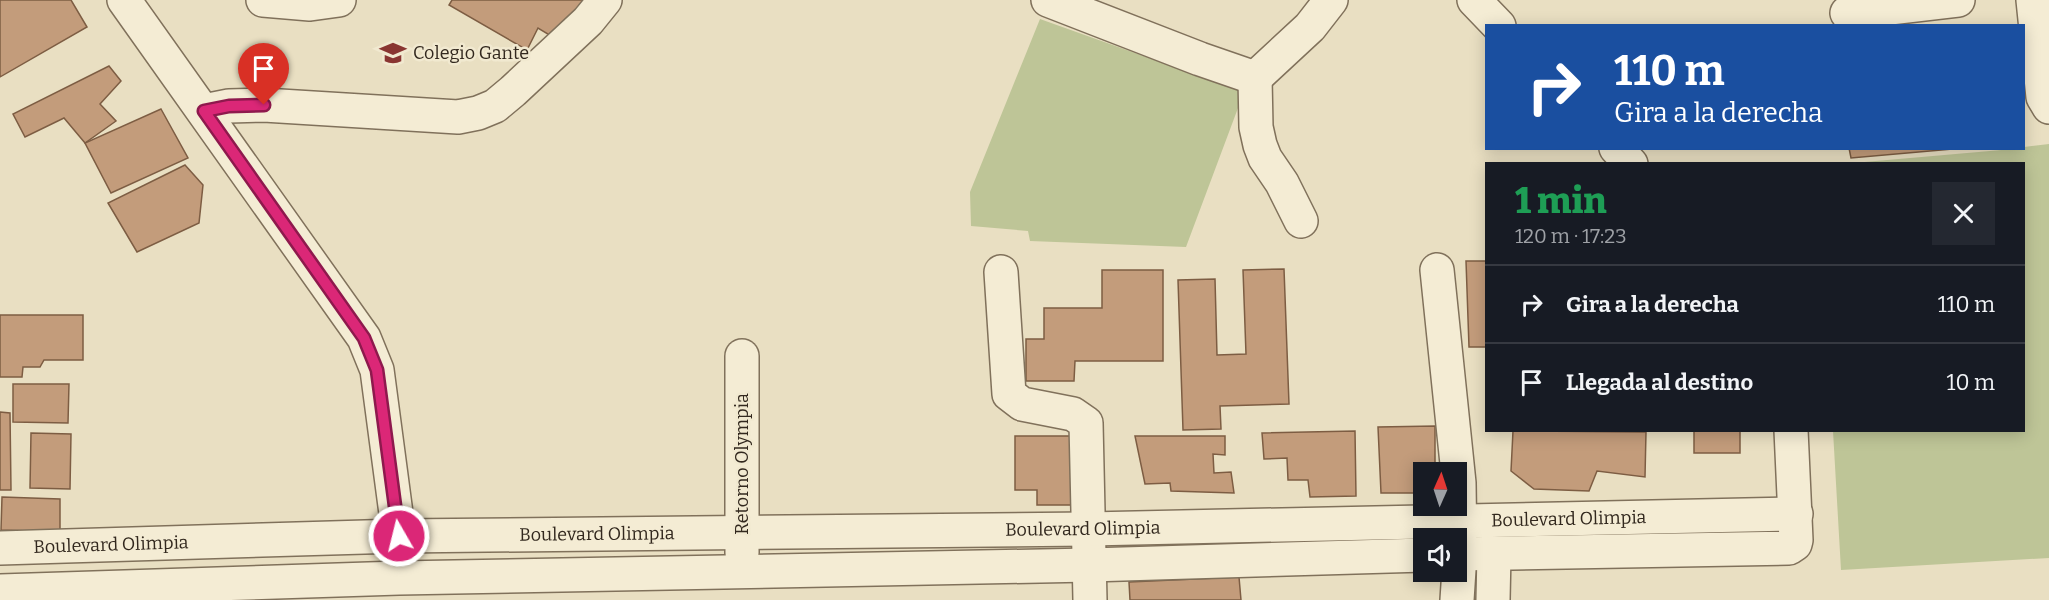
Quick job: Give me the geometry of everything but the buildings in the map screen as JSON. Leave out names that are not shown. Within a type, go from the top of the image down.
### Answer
[{"type":"street","points":[[124,0],[364,338],[377,370],[399,536],[399,578]]},
{"type":"street","points":[[263,0],[310,4],[339,0]]},
{"type":"street","points":[[204,111],[229,106],[264,105],[458,117],[478,112],[495,106],[513,92],[588,21],[605,0]]},
{"type":"street","points":[[1048,0],[1255,78]]},
{"type":"street","points":[[1301,221],[1260,145],[1256,127],[1255,78],[1310,27],[1330,0]]},
{"type":"street","points":[[1474,0],[1497,24]]},
{"type":"street","points":[[1846,13],[1958,0]]},
{"type":"street","points":[[2033,0],[2043,98],[2049,107]]},
{"type":"street","points":[[1619,150],[1629,162]]},
{"type":"street","points":[[1437,270],[1457,455],[1459,528]]},
{"type":"street","points":[[1001,272],[1009,394],[1022,404],[1074,414],[1086,423],[1090,600]]},
{"type":"street","name":"Retorno Olympia","points":[[742,356],[742,571]]},
{"type":"street","points":[[1791,432],[1796,514]]},
{"type":"street","name":"Boulevard Olimpia","points":[[1467,542],[1796,514],[1796,540],[1795,544],[1789,548],[1494,553],[1467,545]]},
{"type":"street","name":"Boulevard Olimpia","points":[[0,548],[399,536],[1089,529],[1413,541]]},
{"type":"street","points":[[1493,600],[1494,553]]},
{"type":"street","name":"Boulevard Olimpia","points":[[0,591],[399,578],[1090,565],[1413,555]]},
{"type":"street","points":[[1457,600],[1458,582]]},
{"type":"green space","points":[[1040,19],[1244,92],[1186,247],[1030,241],[1028,231],[971,226],[970,192]]},
{"type":"green space","points":[[2049,144],[2049,558],[1841,570],[1833,432],[2025,432],[2025,162],[1864,162],[2025,150],[2025,147]]},
{"type":"place","name":"Colegio Gante","points":[[393,53]]},
{"type":"route","points":[[264,105],[229,106],[204,111],[364,338],[377,370],[399,536]]}]
